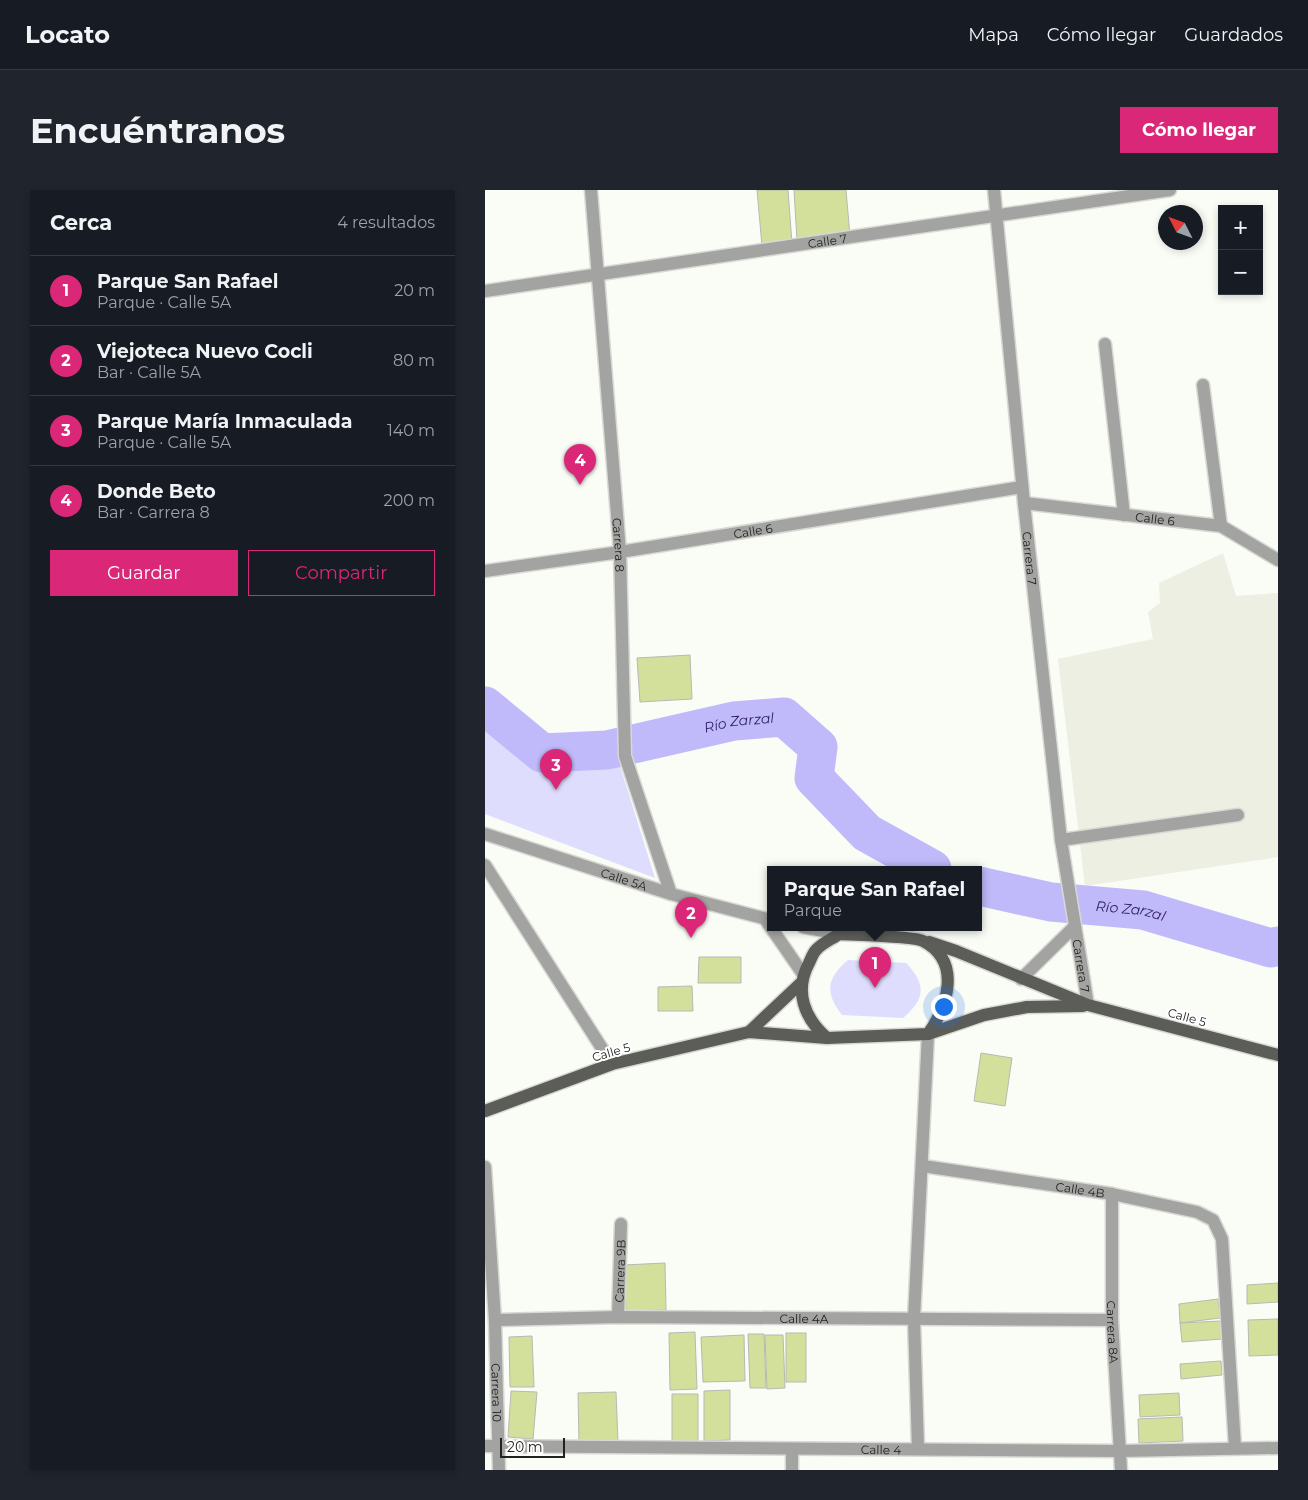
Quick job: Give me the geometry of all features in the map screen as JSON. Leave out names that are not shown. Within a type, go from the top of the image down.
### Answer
[{"type":"main road","points":[[749,1032],[802,978],[816,950],[839,934],[922,940],[937,952],[947,969],[948,989],[944,1008],[928,1034],[827,1038],[815,1028],[806,1014],[802,998],[802,978]]},
{"type":"main road","name":"Calle 5","points":[[922,940],[956,951],[1088,1005],[1278,1055]]},
{"type":"main road","name":"Calle 5","points":[[928,1034],[992,1013],[1027,1007],[1088,1005]]},
{"type":"main road","name":"Calle 5","points":[[485,1111],[612,1064],[749,1032],[827,1038]]},
{"type":"street","name":"Carrera 8","points":[[591,190],[620,552],[625,756],[671,894]]},
{"type":"street","name":"Carrera 7","points":[[994,190],[1023,503],[1061,840],[1088,1005]]},
{"type":"street","name":"Calle 7","points":[[485,291],[1171,190]]},
{"type":"street","points":[[1105,344],[1124,515]]},
{"type":"street","points":[[1203,385],[1221,526]]},
{"type":"street","name":"Calle 6","points":[[485,571],[620,552],[1022,486]]},
{"type":"street","name":"Calle 6","points":[[1023,503],[1221,526],[1278,560]]},
{"type":"street","points":[[1061,840],[1238,815]]},
{"type":"street","name":"Calle 5A","points":[[485,834],[671,894],[767,920]]},
{"type":"street","points":[[485,866],[612,1064]]},
{"type":"street","name":"Carrera 7","points":[[1021,979],[1074,921]]},
{"type":"street","name":"Calle 5A","points":[[774,931],[802,978]]},
{"type":"street","points":[[824,931],[839,934]]},
{"type":"street","points":[[918,1448],[915,1319],[928,1034]]},
{"type":"street","name":"Calle 4B","points":[[923,1166],[1112,1194],[1197,1212],[1213,1220],[1222,1239],[1235,1447]]},
{"type":"street","name":"Carrera 10","points":[[485,1167],[495,1320],[499,1470]]},
{"type":"street","name":"Carrera 8A","points":[[1112,1194],[1112,1320],[1121,1470]]},
{"type":"street","name":"Carrera 9B","points":[[618,1317],[621,1224]]},
{"type":"street","name":"Calle 4A","points":[[495,1320],[618,1317],[1112,1320]]},
{"type":"street","name":"Calle 4","points":[[485,1446],[1119,1451],[1235,1447],[1278,1448]]},
{"type":"street","points":[[792,1449],[792,1470]]},
{"type":"shaded area","points":[[1223,553],[1236,596],[1278,593],[1278,857],[1085,886],[1058,659],[1153,639],[1148,612],[1160,603],[1159,583]]},
{"type":"shaded area","points":[[485,727],[518,755],[620,766],[655,878],[485,814]]},
{"type":"shaded area","points":[[848,960],[906,963],[913,971],[920,985],[921,992],[916,1004],[903,1018],[842,1015],[832,999],[830,986],[836,973]]},
{"type":"building","points":[[757,190],[788,190],[792,243],[762,246]]},
{"type":"building","points":[[794,190],[846,190],[850,236],[797,240]]},
{"type":"building","points":[[690,655],[692,699],[640,702],[637,658]]},
{"type":"building","points":[[699,957],[741,957],[741,983],[698,983]]},
{"type":"building","points":[[692,986],[693,1011],[658,1011],[658,987]]},
{"type":"building","points":[[981,1053],[1012,1058],[1005,1106],[974,1101]]},
{"type":"building","points":[[665,1263],[666,1310],[626,1311],[624,1265]]},
{"type":"building","points":[[1278,1283],[1278,1302],[1247,1304],[1247,1285]]},
{"type":"building","points":[[1218,1299],[1220,1318],[1180,1323],[1179,1304]]},
{"type":"building","points":[[1278,1319],[1278,1355],[1249,1356],[1248,1320]]},
{"type":"building","points":[[1221,1321],[1222,1339],[1182,1342],[1180,1323]]},
{"type":"building","points":[[695,1332],[697,1389],[670,1390],[669,1333]]},
{"type":"building","points":[[786,1333],[806,1333],[806,1382],[786,1382]]},
{"type":"building","points":[[748,1334],[764,1334],[766,1388],[750,1388]]},
{"type":"building","points":[[744,1335],[745,1381],[703,1382],[701,1337]]},
{"type":"building","points":[[765,1335],[783,1335],[785,1388],[767,1389]]},
{"type":"building","points":[[532,1336],[534,1387],[510,1387],[509,1337]]},
{"type":"building","points":[[1221,1361],[1222,1375],[1181,1379],[1180,1364]]},
{"type":"building","points":[[730,1390],[730,1440],[704,1441],[704,1391]]},
{"type":"building","points":[[511,1391],[537,1392],[533,1439],[508,1437]]},
{"type":"building","points":[[616,1392],[618,1443],[579,1444],[578,1393]]},
{"type":"building","points":[[1179,1393],[1180,1415],[1140,1417],[1139,1395]]},
{"type":"building","points":[[672,1394],[698,1394],[698,1442],[672,1443]]},
{"type":"building","points":[[1182,1417],[1183,1441],[1139,1443],[1138,1419]]},
{"type":"waterway","name":"Río Zarzal","points":[[485,706],[542,753],[607,750],[734,721],[784,717],[818,747],[814,778],[867,833],[927,866]]},
{"type":"waterway","name":"Río Zarzal","points":[[982,887],[1051,902],[1143,910],[1271,948],[1278,946]]},
{"type":"place","name":"Donde Beto","points":[[580,485]]},
{"type":"place","name":"Parque María Inmaculada","points":[[556,790]]},
{"type":"place","name":"Viejoteca Nuevo Cocli","points":[[691,938]]},
{"type":"place","name":"Parque San Rafael","points":[[875,988]]}]
